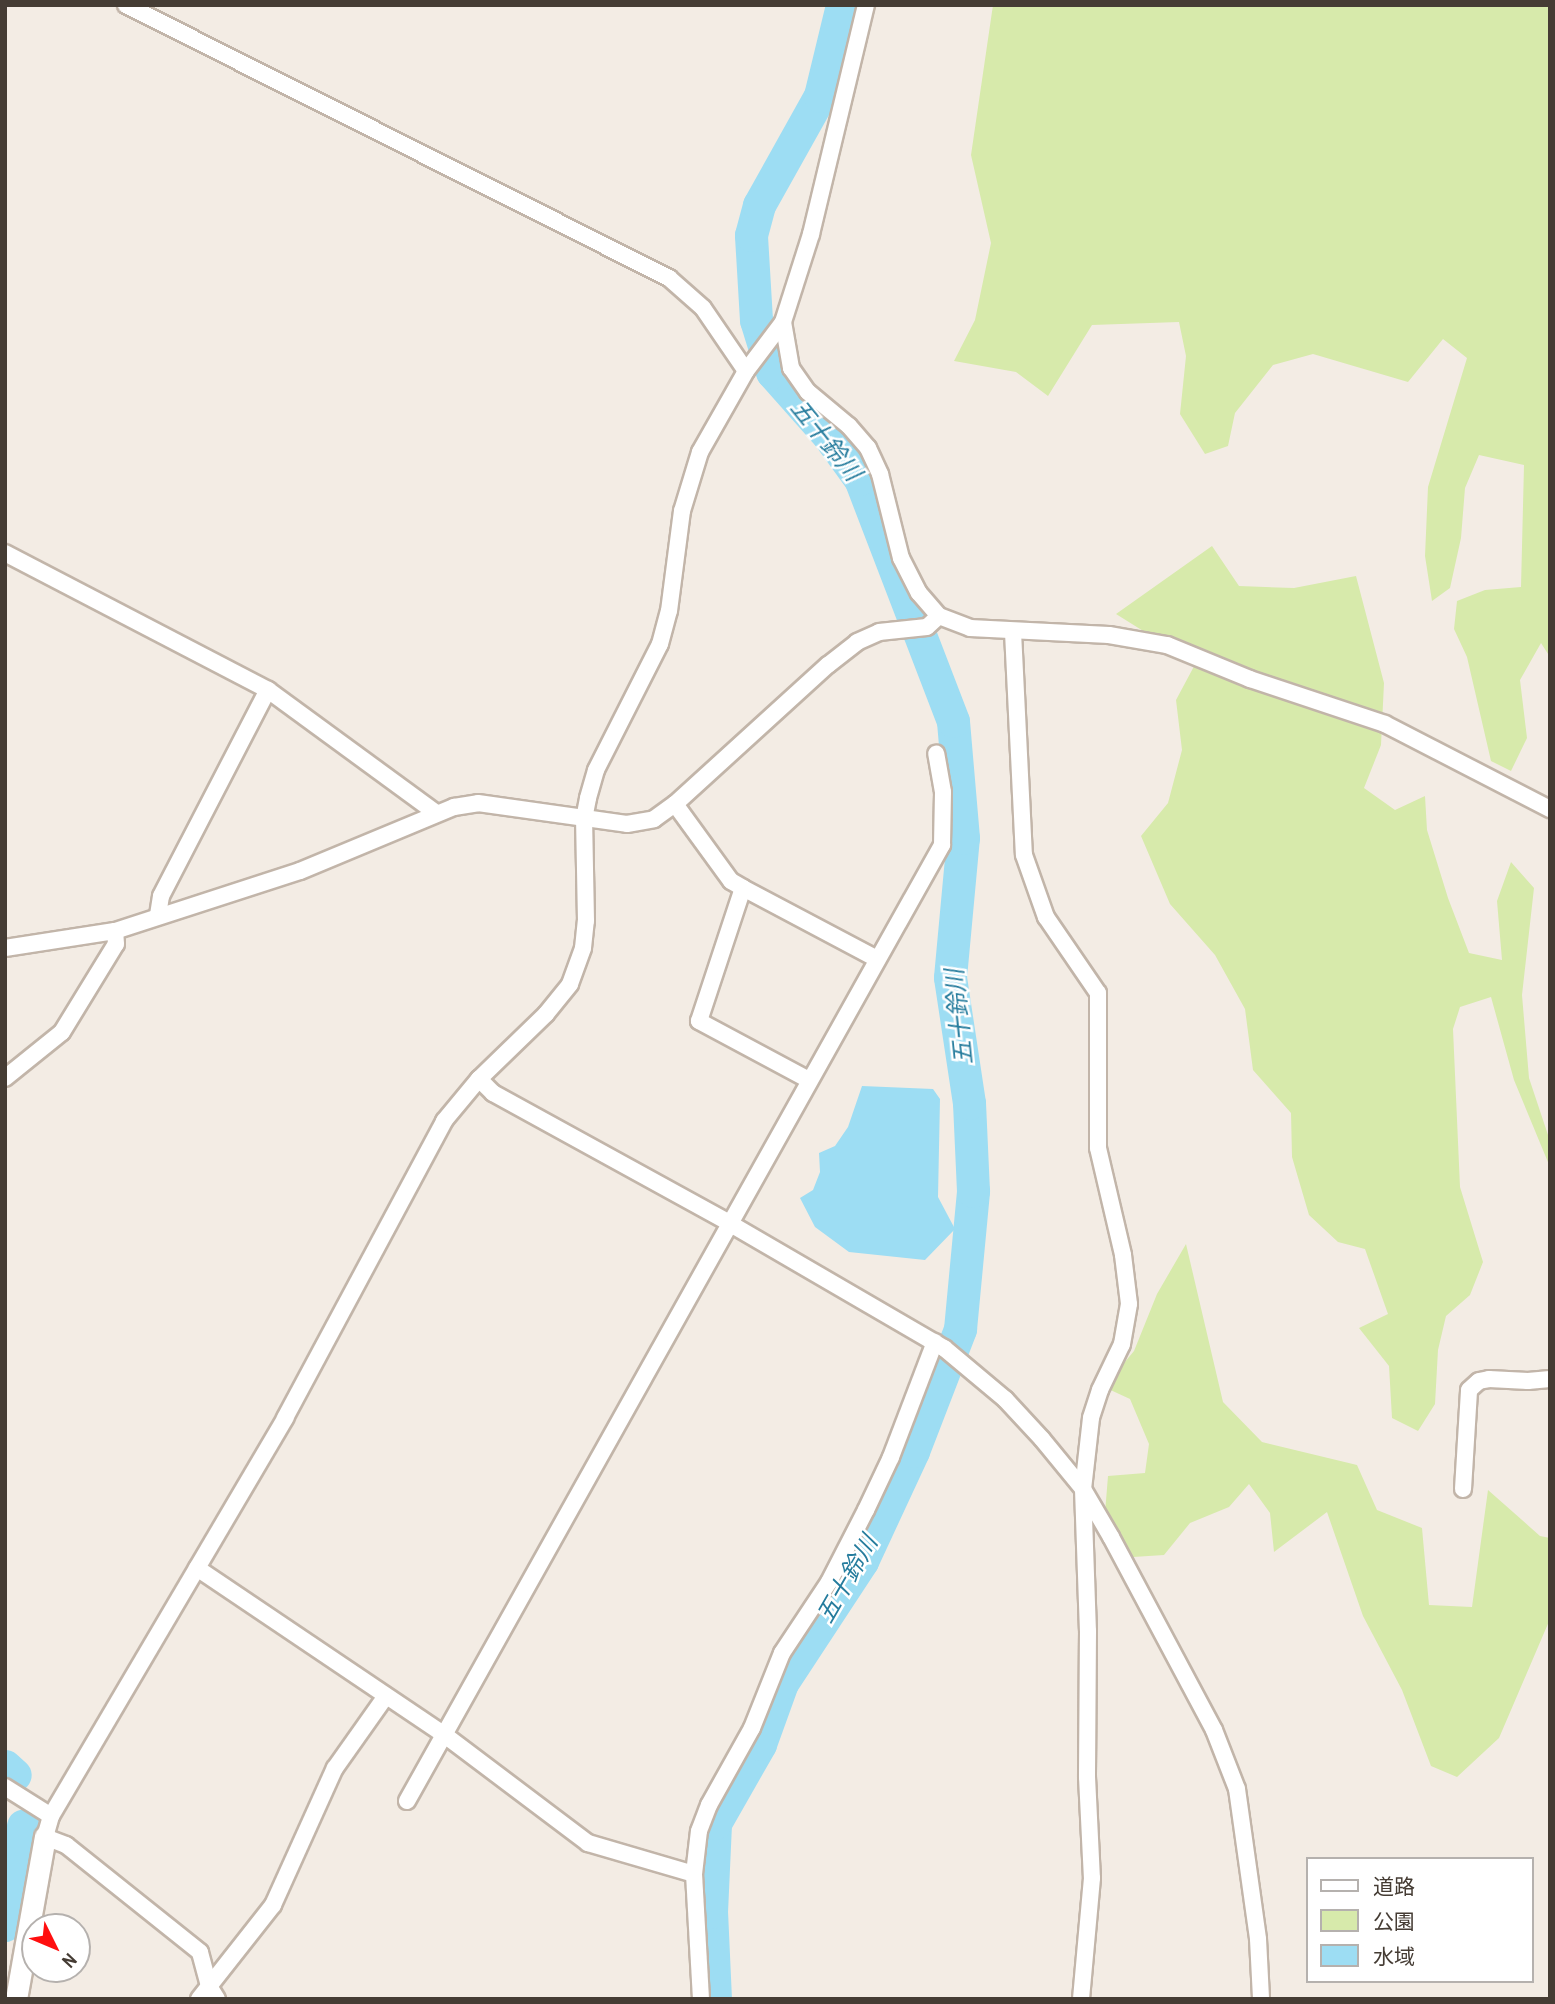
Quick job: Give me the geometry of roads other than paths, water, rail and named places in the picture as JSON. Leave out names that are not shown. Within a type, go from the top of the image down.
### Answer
[{"type":"street","points":[[125,5],[669,278],[703,308],[750,365]]},
{"type":"street","points":[[16,1999],[51,1816],[309,1375],[444,1122],[479,1079],[546,1014],[570,984],[583,948],[586,921],[584,819],[597,770],[660,644],[668,611],[682,511],[700,452],[750,365],[778,328],[811,234],[866,5]]},
{"type":"street","points":[[778,328],[791,368],[807,392],[841,418],[868,448],[880,474],[901,558],[933,622]]},
{"type":"street","points":[[5,553],[268,690],[436,813]]},
{"type":"street","points":[[5,948],[116,931],[158,915],[300,871],[436,813],[478,803],[627,824],[654,819],[675,804],[828,665],[858,642],[879,632],[933,622],[1013,632],[1109,635],[1167,645],[1250,679],[1385,724],[1550,809]]},
{"type":"street","points":[[1013,632],[1024,855],[1046,917],[1098,993],[1098,1148],[1123,1255],[1129,1304],[1122,1343],[1100,1390],[1091,1418],[1083,1489],[1088,1631],[1087,1777],[1092,1878],[1081,1999]]},
{"type":"street","points":[[158,915],[161,897],[268,690]]},
{"type":"street","points":[[407,1801],[437,1749],[442,1733],[942,845],[943,792],[936,754]]},
{"type":"street","points":[[675,804],[731,881],[877,959]]},
{"type":"street","points":[[744,888],[699,1021],[809,1080]]},
{"type":"street","points":[[5,1078],[62,1031],[116,944],[116,931]]},
{"type":"street","points":[[479,1079],[493,1093],[729,1223],[959,1357],[1014,1409],[1083,1489],[1214,1730],[1237,1789],[1258,1939],[1261,1999]]},
{"type":"street","points":[[701,1999],[694,1874],[699,1831],[709,1804],[752,1728],[782,1653],[829,1582],[866,1510],[939,1345]]},
{"type":"street","points":[[1463,1489],[1469,1390],[1479,1381],[1489,1379],[1550,1379]]},
{"type":"street","points":[[197,1568],[442,1733],[588,1843],[694,1874]]},
{"type":"street","points":[[208,1995],[273,1905],[335,1768],[386,1696]]},
{"type":"street","points":[[5,1787],[51,1816]]},
{"type":"street","points":[[45,1837],[66,1845],[200,1952],[208,1995]]},
{"type":"water","points":[[862,1086],[933,1089],[940,1099],[938,1197],[955,1229],[925,1260],[849,1252],[815,1227],[800,1198],[813,1190],[820,1172],[819,1153],[835,1146],[848,1127]]},
{"type":"waterway","name":"五十鈴川","points":[[715,1999],[711,1912],[715,1823],[760,1744],[782,1683],[862,1561],[913,1451],[960,1329],[973,1191],[969,1103],[950,977],[963,838],[953,721],[860,479],[828,435],[772,372],[756,320],[751,235],[759,205],[820,96],[842,5]]},
{"type":"waterway","points":[[5,1766],[15,1775]]},
{"type":"waterway","points":[[5,1925],[23,1826]]}]
